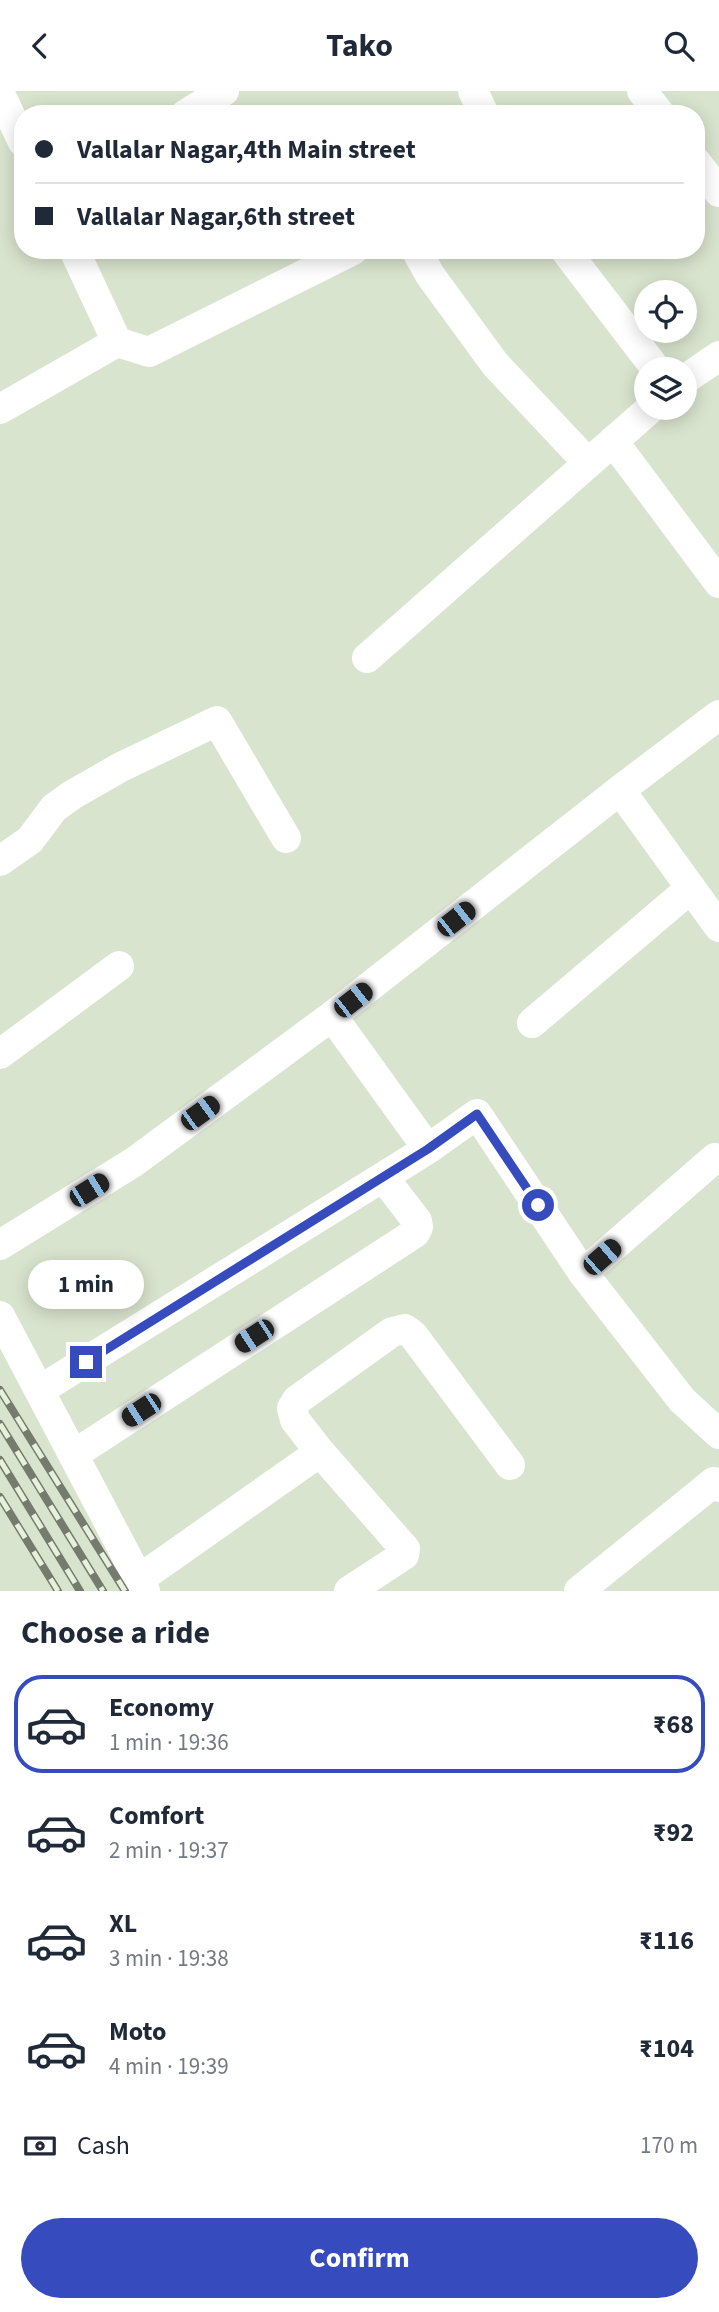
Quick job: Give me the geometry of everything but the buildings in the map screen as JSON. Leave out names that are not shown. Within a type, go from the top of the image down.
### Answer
[{"type":"street","points":[[200,105],[223,91]]},
{"type":"street","points":[[642,91],[653,105]]},
{"type":"street","points":[[0,94],[14,123]]},
{"type":"street","points":[[705,174],[719,192]]},
{"type":"street","points":[[78,259],[117,342]]},
{"type":"street","points":[[0,409],[117,342],[149,352],[335,259]]},
{"type":"street","points":[[421,259],[495,364],[588,463]]},
{"type":"street","points":[[572,259],[647,357]]},
{"type":"street","points":[[697,371],[719,356]]},
{"type":"street","points":[[367,658],[637,420]]},
{"type":"street","points":[[613,441],[719,583]]},
{"type":"street","points":[[0,1245],[134,1162],[332,1016],[719,715]]},
{"type":"street","points":[[0,861],[30,840],[54,808],[72,795],[121,767],[218,721],[286,838]]},
{"type":"street","points":[[620,790],[719,927]]},
{"type":"street","points":[[532,1023],[691,888]]},
{"type":"street","points":[[0,1054],[119,965]]},
{"type":"street","points":[[332,1016],[428,1149]]},
{"type":"street","points":[[40,1390],[428,1149],[477,1114],[583,1273],[682,1400],[719,1434]]},
{"type":"street","points":[[583,1273],[718,1159]]},
{"type":"street","points":[[73,1455],[415,1233],[417,1221],[383,1177]]},
{"type":"street","points":[[0,1316],[141,1585],[320,1452]]},
{"type":"street","points":[[349,1591],[404,1555],[405,1549],[295,1420],[292,1408],[297,1400],[392,1332],[405,1329],[422,1345],[510,1465]]},
{"type":"street","points":[[579,1591],[717,1482]]},
{"type":"railway","points":[[0,1390],[125,1591]]},
{"type":"railway","points":[[0,1424],[103,1591]]},
{"type":"railway","points":[[0,1460],[80,1591]]},
{"type":"railway","points":[[0,1497],[58,1591]]},
{"type":"route","points":[[86,1362],[428,1149],[477,1114],[538,1205]]}]
